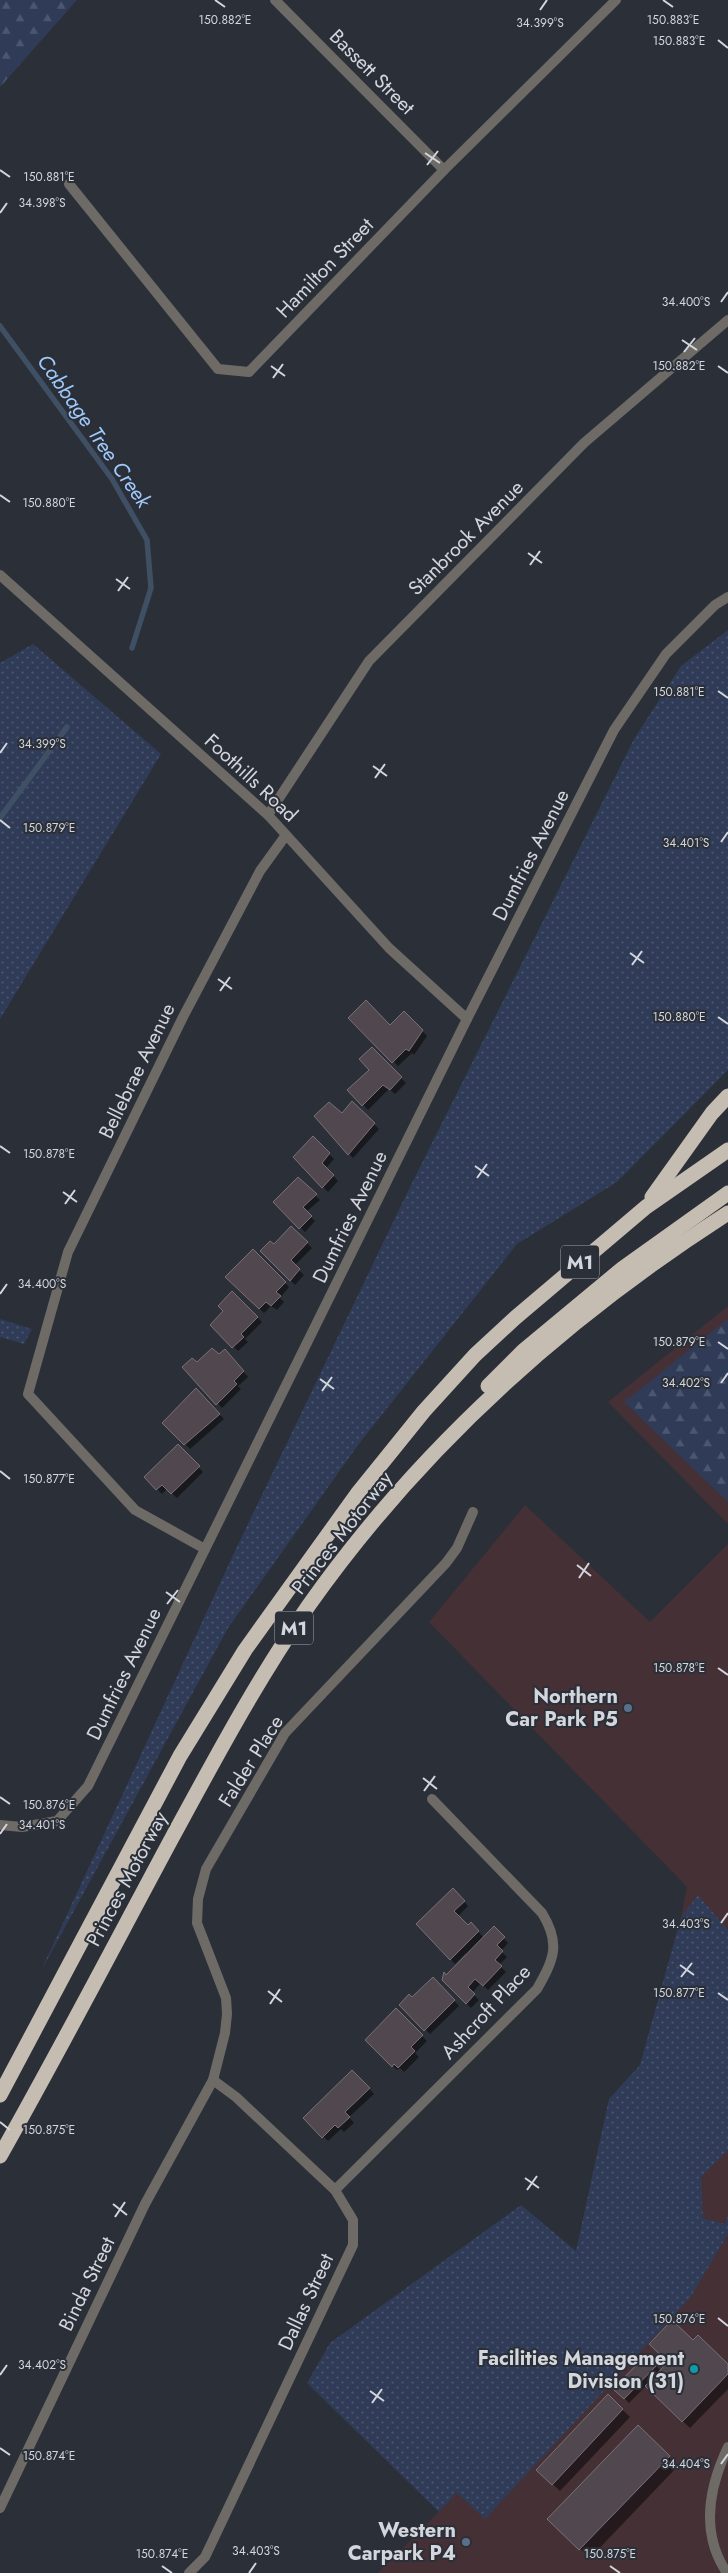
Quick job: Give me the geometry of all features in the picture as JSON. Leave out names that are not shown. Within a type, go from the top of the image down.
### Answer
[{"type":"highway","points":[[646,1207],[712,1113],[728,1096]]},
{"type":"highway","name":"Princes Motorway","points":[[0,2096],[180,1756],[245,1650],[357,1494],[424,1410],[475,1356],[646,1207],[728,1150]]},
{"type":"highway","points":[[421,1466],[492,1381],[524,1351],[623,1268],[728,1193]]},
{"type":"highway","name":"Princes Motorway","points":[[0,2156],[246,1703],[309,1606],[364,1534],[421,1466],[489,1397],[548,1345],[657,1262],[728,1213]]},
{"type":"street","name":"Bassett Street","points":[[275,0],[444,170]]},
{"type":"street","name":"Hamilton Street","points":[[69,184],[218,369],[249,372],[444,170],[616,0]]},
{"type":"street","name":"Stanbrook Avenue","points":[[268,815],[369,662],[584,443],[728,320]]},
{"type":"street","name":"Foothills Road","points":[[0,575],[268,815],[389,948],[467,1019]]},
{"type":"street","name":"Dumfries Avenue","points":[[0,1825],[22,1827],[57,1821],[88,1786],[467,1019],[614,730],[666,654],[715,605],[728,597]]},
{"type":"street","name":"Bellebrae Avenue","points":[[205,1549],[135,1510],[28,1394],[68,1252],[192,1000],[260,871],[286,835]]},
{"type":"street","name":"Falder Place","points":[[213,2080],[225,2033],[227,2014],[226,1998],[197,1923],[198,1899],[206,1869],[285,1733],[446,1563],[457,1548],[473,1512]]},
{"type":"street","name":"Ashcroft Place","points":[[335,2190],[537,1989],[549,1967],[555,1948],[552,1928],[542,1913],[432,1799]]},
{"type":"street","name":"Dallas Street","points":[[190,2573],[205,2557],[353,2245],[353,2220],[335,2190],[236,2097],[213,2080]]},
{"type":"street","name":"Binda Street","points":[[0,2508],[145,2204],[213,2080]]},
{"type":"street","points":[[727,2573],[716,2548],[709,2514],[714,2479],[728,2447]]},
{"type":"shaded area","points":[[728,1306],[728,1524],[608,1402]]},
{"type":"shaded area","points":[[525,1505],[650,1622],[728,1544],[728,2573],[378,2573],[457,2493],[632,2306],[609,2099],[641,2065],[681,1917],[687,1887],[429,1622]]},
{"type":"green space","points":[[0,0],[77,0],[0,87]]},
{"type":"green space","points":[[728,630],[728,1070],[617,1182],[517,1244],[358,1445],[228,1628],[40,1973],[234,1553],[408,1191],[634,739],[681,666]]},
{"type":"green space","points":[[33,644],[161,754],[0,1019],[0,663]]},
{"type":"green space","points":[[0,1319],[32,1329],[24,1344],[0,1337]]},
{"type":"green space","points":[[728,1319],[728,1502],[624,1402]]},
{"type":"green space","points":[[698,1895],[728,1930],[728,2150],[701,2177],[703,2218],[725,2224],[728,2216],[728,2234],[690,2298],[485,2519],[457,2493],[439,2512],[307,2383],[330,2343],[521,2205],[576,2251],[609,2099],[640,2065],[681,1917]]},
{"type":"building","points":[[366,1000],[390,1025],[404,1011],[423,1030],[409,1051],[406,1049],[392,1063],[348,1018]]},
{"type":"building","points":[[372,1047],[402,1077],[390,1090],[383,1085],[362,1106],[347,1090],[369,1070],[359,1059]]},
{"type":"building","points":[[352,1101],[375,1123],[348,1155],[314,1116],[329,1102],[342,1113]]},
{"type":"building","points":[[313,1136],[330,1153],[322,1163],[334,1175],[322,1188],[293,1157]]},
{"type":"building","points":[[298,1177],[317,1194],[303,1207],[312,1216],[299,1229],[273,1202]]},
{"type":"building","points":[[291,1226],[308,1242],[291,1260],[300,1269],[290,1281],[260,1251],[270,1241],[274,1244]]},
{"type":"building","points":[[253,1249],[286,1282],[276,1292],[281,1296],[271,1306],[266,1302],[259,1309],[225,1277]]},
{"type":"building","points":[[232,1291],[258,1317],[241,1334],[244,1337],[232,1348],[210,1325],[223,1311],[218,1306]]},
{"type":"building","points":[[212,1348],[219,1354],[225,1349],[244,1371],[234,1381],[237,1384],[216,1405],[182,1367],[192,1358],[197,1362]]},
{"type":"building","points":[[196,1388],[220,1414],[184,1445],[162,1423]]},
{"type":"building","points":[[178,1444],[200,1466],[171,1494],[162,1485],[156,1490],[144,1477]]},
{"type":"building","points":[[453,1888],[465,1901],[454,1911],[468,1925],[471,1922],[479,1931],[450,1960],[416,1924]]},
{"type":"building","points":[[494,1926],[505,1937],[497,1945],[503,1951],[495,1960],[502,1966],[483,1986],[475,1979],[468,1987],[475,1994],[466,2004],[442,1980],[444,1972],[446,1975]]},
{"type":"building","points":[[433,1977],[455,2000],[424,2031],[399,2005],[409,1994],[412,1997]]},
{"type":"building","points":[[396,2008],[423,2035],[411,2047],[415,2051],[398,2068],[394,2064],[392,2067],[365,2040]]},
{"type":"building","points":[[352,2070],[370,2088],[345,2112],[350,2117],[338,2128],[335,2125],[322,2138],[303,2118]]},
{"type":"building","name":"Facilities Management Division (31)","points":[[672,2320],[693,2340],[698,2335],[728,2364],[728,2374],[682,2422],[645,2386],[668,2362],[649,2344]]},
{"type":"building","name":"Facilities Management Division (31)","points":[[647,2354],[657,2365],[624,2399],[613,2389]]},
{"type":"building","name":"Facilities Management Division (31)","points":[[608,2394],[623,2409],[552,2485],[536,2470]]},
{"type":"building","points":[[638,2425],[670,2456],[579,2550],[547,2519]]},
{"type":"waterway","name":"Cabbage Tree Creek","points":[[0,326],[112,479],[147,540],[151,588],[132,648]]},
{"type":"waterway","name":"Cabbage Tree Creek","points":[[0,818],[67,727]]},
{"type":"place","name":"Northern Car Park P5","points":[[628,1708]]},
{"type":"place","name":"Facilities Management Division (31)","points":[[694,2369]]},
{"type":"place","name":"Western Carpark P4","points":[[466,2542]]}]
